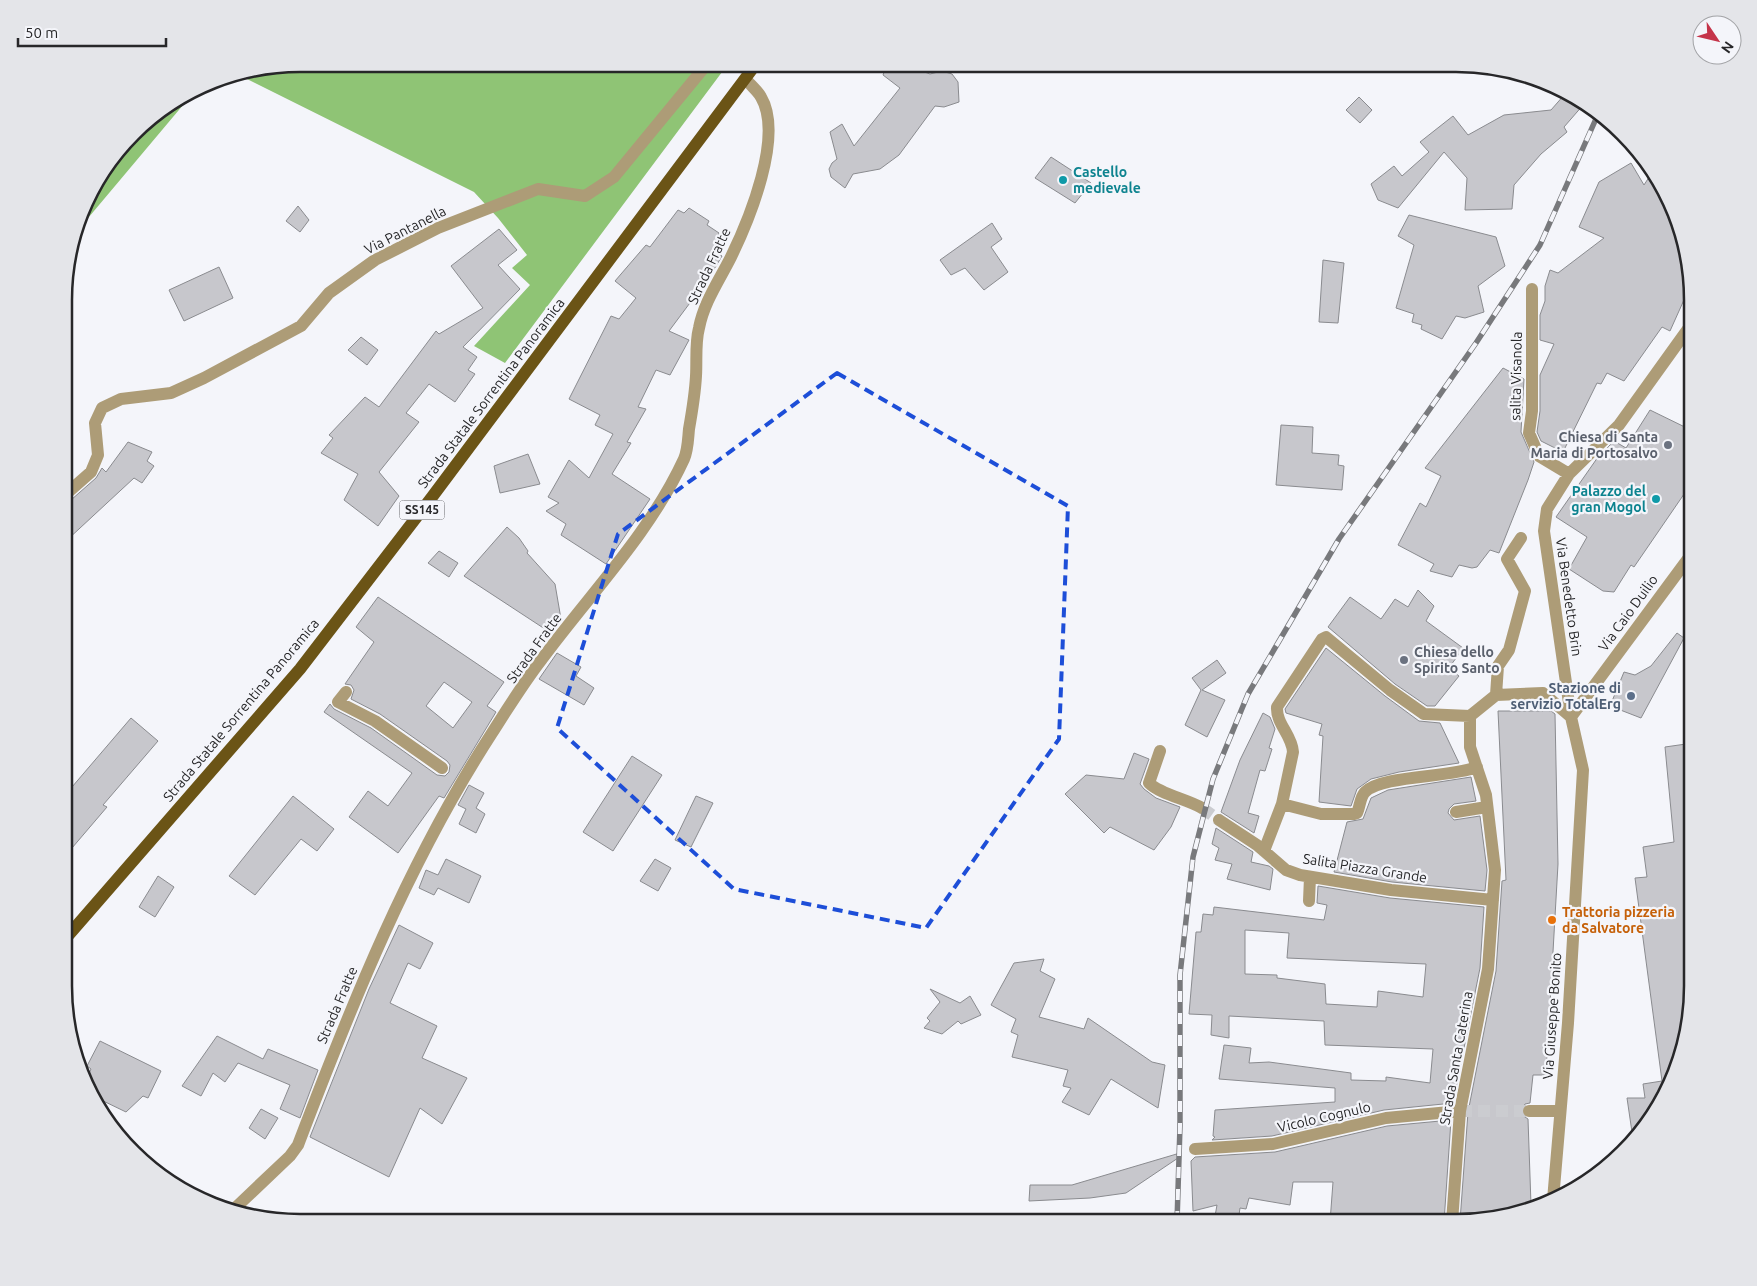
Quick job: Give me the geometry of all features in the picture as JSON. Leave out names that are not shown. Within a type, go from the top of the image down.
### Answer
[{"type":"main road","name":"Strada Statale Sorrentina Panoramica","points":[[72,931],[300,669],[438,489],[751,72]]},
{"type":"street","name":"Via Pantanella","points":[[72,489],[91,472],[98,455],[95,423],[102,408],[121,399],[171,393],[301,326],[329,293],[375,260],[438,228],[538,189],[585,196],[614,177],[700,72]]},
{"type":"street","name":"Strada Fratte","points":[[239,1205],[290,1156],[298,1144],[358,990],[426,848],[480,753],[540,661],[648,520],[676,475],[686,454],[696,380],[698,329],[710,294],[730,258],[750,211],[762,180],[767,151],[767,116],[762,98],[746,79]]},
{"type":"street","name":"salita Visanola","points":[[1532,290],[1532,411],[1529,433],[1539,456],[1569,474]]},
{"type":"street","name":"Via Benedetto Brin","points":[[1571,716],[1544,531],[1547,509],[1569,474],[1619,425],[1684,335]]},
{"type":"street","points":[[1496,695],[1498,666],[1509,650],[1525,591],[1507,559],[1521,538]]},
{"type":"street","name":"Via Caio Duilio","points":[[1571,716],[1684,564]]},
{"type":"street","points":[[1264,852],[1282,804],[1292,744],[1278,716],[1277,707],[1322,639],[1326,637],[1390,690],[1424,714],[1470,716],[1496,695],[1543,693],[1571,716]]},
{"type":"street","points":[[346,692],[338,702],[375,721],[442,768]]},
{"type":"street","name":"Strada Santa Caterina","points":[[1453,1214],[1460,1112],[1488,969],[1495,870],[1487,807],[1470,747],[1470,716]]},
{"type":"street","name":"Via Giuseppe Bonito","points":[[1553,1192],[1568,1023],[1583,770],[1571,716]]},
{"type":"street","points":[[1160,751],[1149,783],[1156,790],[1188,800],[1202,808]]},
{"type":"street","points":[[1282,804],[1321,814],[1354,814],[1357,813],[1365,792],[1377,784],[1456,773],[1477,767]]},
{"type":"street","points":[[1456,812],[1487,807]]},
{"type":"street","name":"Salita Piazza Grande","points":[[1219,820],[1238,831],[1286,870],[1310,877],[1391,890],[1493,900]]},
{"type":"street","points":[[1309,901],[1310,877]]},
{"type":"street","points":[[1529,1111],[1560,1111]]},
{"type":"street","name":"Vicolo Cognulo","points":[[1194,1149],[1273,1144],[1386,1118],[1460,1112]]},
{"type":"highlighted area","points":[[837,373],[1068,506],[1059,739],[926,928],[734,889],[557,728],[618,534]]},
{"type":"green space","points":[[301,72],[722,72],[505,363],[474,346],[530,285],[512,268],[527,255],[498,218],[474,192],[247,79],[271,74]]},
{"type":"green space","points":[[182,106],[88,218],[103,187],[129,150],[150,129]]},
{"type":"building","name":"Castello medievale","points":[[884,72],[925,72],[930,74],[945,72],[952,74],[958,82],[959,102],[944,107],[935,106],[899,155],[880,169],[853,174],[845,188],[831,177],[829,169],[837,159],[830,132],[842,124],[854,146],[900,88],[883,75]]},
{"type":"building","points":[[1359,97],[1372,110],[1360,123],[1346,110]]},
{"type":"building","points":[[1561,98],[1580,109],[1564,127],[1567,132],[1541,154],[1514,185],[1512,209],[1465,210],[1467,178],[1444,152],[1398,208],[1378,200],[1371,184],[1394,166],[1402,176],[1429,152],[1420,142],[1453,116],[1468,135],[1504,115],[1551,110]]},
{"type":"building","points":[[1051,157],[1091,183],[1075,203],[1035,178]]},
{"type":"building","points":[[1631,163],[1644,185],[1648,178],[1667,213],[1677,242],[1683,271],[1684,300],[1670,331],[1662,327],[1624,381],[1607,373],[1601,384],[1597,383],[1563,452],[1541,441],[1537,432],[1540,411],[1540,375],[1554,344],[1540,340],[1540,315],[1545,301],[1545,286],[1550,270],[1558,273],[1604,238],[1579,227],[1599,182]]},
{"type":"building","points":[[298,206],[309,220],[300,232],[286,221]]},
{"type":"building","points":[[689,208],[709,221],[707,225],[719,233],[714,251],[722,256],[710,276],[669,331],[689,340],[670,375],[656,370],[638,407],[646,409],[627,442],[631,443],[612,474],[650,499],[606,564],[561,535],[566,524],[546,511],[559,503],[548,497],[569,460],[589,478],[613,434],[595,425],[600,415],[569,399],[611,316],[619,319],[636,298],[615,281],[646,245],[650,247],[678,210],[684,213]]},
{"type":"building","points":[[1409,215],[1496,237],[1505,266],[1478,286],[1484,312],[1465,318],[1456,316],[1442,339],[1421,329],[1422,325],[1412,322],[1414,314],[1396,308],[1414,245],[1398,236]]},
{"type":"building","points":[[992,223],[1002,239],[991,247],[1008,272],[984,290],[965,268],[951,275],[940,260]]},
{"type":"building","points":[[499,229],[517,250],[498,265],[520,289],[463,347],[477,357],[468,370],[475,374],[455,402],[429,384],[406,413],[419,422],[379,472],[399,496],[378,526],[344,500],[358,474],[321,453],[333,438],[329,435],[365,397],[379,407],[436,331],[439,334],[483,308],[451,266]]},
{"type":"building","points":[[1323,260],[1344,263],[1338,323],[1319,322]]},
{"type":"building","points":[[219,267],[233,298],[184,321],[169,290]]},
{"type":"building","points":[[361,337],[378,350],[367,365],[348,350]]},
{"type":"building","points":[[1503,368],[1524,379],[1521,432],[1534,462],[1528,480],[1499,553],[1490,550],[1477,567],[1472,568],[1459,565],[1452,577],[1430,571],[1434,564],[1398,545],[1420,503],[1426,507],[1441,476],[1425,468]]},
{"type":"building","name":"Palazzo del gran Mogol","points":[[1650,410],[1684,427],[1684,494],[1634,567],[1631,565],[1614,592],[1603,591],[1569,569],[1587,537],[1556,517],[1598,457],[1614,441],[1626,448]]},
{"type":"building","points":[[1281,425],[1313,427],[1312,453],[1339,455],[1338,465],[1344,466],[1342,490],[1276,485]]},
{"type":"building","points":[[128,442],[152,452],[147,461],[154,466],[142,483],[134,478],[72,535],[72,499],[96,478],[102,468],[106,472]]},
{"type":"building","points":[[528,454],[540,484],[500,493],[494,466]]},
{"type":"building","points":[[507,527],[519,538],[528,551],[527,553],[555,584],[561,619],[551,633],[464,576]]},
{"type":"building","points":[[439,551],[458,563],[449,577],[428,563]]},
{"type":"building","points":[[1418,590],[1434,606],[1426,621],[1463,648],[1449,668],[1459,676],[1435,706],[1427,706],[1395,684],[1328,627],[1350,597],[1381,619],[1395,599],[1408,607]]},
{"type":"building","points":[[378,597],[504,682],[487,706],[496,712],[444,798],[439,796],[398,853],[349,817],[368,791],[388,806],[412,773],[324,712],[330,704],[334,709],[371,728],[437,775],[445,776],[449,772],[450,765],[380,714],[351,699],[354,690],[351,685],[345,684],[374,642],[356,627]],"holes":[[[444,682],[472,702],[453,728],[426,706]]]},
{"type":"building","points":[[1677,633],[1684,638],[1641,718],[1610,706],[1624,672],[1635,675],[1651,666]]},
{"type":"building","points":[[1326,648],[1419,721],[1440,723],[1459,763],[1399,772],[1371,779],[1357,789],[1351,806],[1319,802],[1323,736],[1319,735],[1322,724],[1286,713],[1285,709]]},
{"type":"building","points":[[557,653],[581,667],[576,676],[594,688],[584,705],[539,679]]},
{"type":"building","points":[[1217,660],[1226,673],[1202,690],[1225,700],[1207,737],[1185,725],[1201,690],[1192,678]]},
{"type":"building","points":[[1498,711],[1551,711],[1555,714],[1558,864],[1546,1075],[1533,1075],[1530,1103],[1525,1104],[1521,1111],[1522,1115],[1528,1119],[1531,1201],[1486,1212],[1461,1214],[1468,1112],[1496,971],[1502,881],[1506,880]]},
{"type":"building","points":[[1263,713],[1270,717],[1275,729],[1269,748],[1272,749],[1265,771],[1260,770],[1248,813],[1259,816],[1254,833],[1221,812],[1240,760]]},
{"type":"building","points":[[131,718],[158,741],[103,805],[107,807],[72,848],[72,787]]},
{"type":"building","points":[[1684,744],[1683,1015],[1677,1044],[1667,1073],[1654,1099],[1632,1131],[1627,1098],[1645,1098],[1643,1084],[1662,1081],[1635,878],[1647,877],[1643,847],[1674,842],[1665,747]]},
{"type":"building","points":[[1134,753],[1149,759],[1140,784],[1144,789],[1156,798],[1180,807],[1171,827],[1154,850],[1110,827],[1104,833],[1065,794],[1086,775],[1124,779]]},
{"type":"building","points":[[632,756],[662,775],[613,851],[583,832]]},
{"type":"building","points":[[1471,777],[1476,801],[1454,804],[1448,813],[1454,820],[1480,816],[1487,870],[1485,891],[1392,882],[1334,872],[1347,822],[1363,819],[1371,798],[1388,790]]},
{"type":"building","points":[[469,785],[484,793],[476,808],[485,814],[476,833],[459,824],[466,809],[458,805]]},
{"type":"building","points":[[293,796],[334,829],[317,851],[301,839],[255,895],[229,876]]},
{"type":"building","points":[[696,796],[713,803],[691,847],[675,840]]},
{"type":"building","points":[[1216,828],[1253,852],[1251,862],[1269,866],[1273,869],[1270,890],[1227,879],[1232,864],[1215,860],[1219,848],[1212,844]]},
{"type":"building","points":[[446,859],[481,876],[469,903],[438,888],[434,895],[419,888],[426,870],[438,875]]},
{"type":"building","points":[[655,859],[671,868],[658,891],[640,881]]},
{"type":"building","points":[[158,876],[174,887],[155,917],[139,907]]},
{"type":"building","points":[[1318,886],[1390,898],[1484,907],[1480,968],[1453,1103],[1384,1110],[1272,1136],[1212,1140],[1215,1137],[1213,1136],[1215,1110],[1335,1102],[1335,1088],[1219,1079],[1224,1045],[1251,1048],[1249,1063],[1269,1062],[1351,1073],[1351,1080],[1386,1081],[1386,1077],[1430,1083],[1433,1049],[1325,1045],[1324,1021],[1229,1016],[1229,1038],[1211,1035],[1212,1015],[1189,1014],[1196,932],[1201,932],[1203,914],[1213,915],[1214,907],[1324,920],[1327,905],[1317,903]],"holes":[[[1245,930],[1289,933],[1287,958],[1426,964],[1423,997],[1378,991],[1377,1007],[1326,1004],[1325,984],[1277,978],[1277,975],[1245,974]]]},
{"type":"building","points":[[399,925],[433,943],[420,969],[408,963],[390,1003],[437,1026],[422,1058],[467,1078],[442,1124],[420,1108],[389,1177],[310,1137],[369,989]]},
{"type":"building","points":[[1044,959],[1040,971],[1055,979],[1039,1017],[1084,1029],[1088,1018],[1152,1062],[1165,1065],[1158,1108],[1111,1079],[1089,1115],[1062,1102],[1071,1088],[1063,1086],[1068,1070],[1012,1057],[1018,1035],[1011,1032],[1016,1019],[991,1005],[1014,963]]},
{"type":"building","points":[[930,989],[960,1003],[970,996],[981,1015],[961,1024],[958,1021],[942,1034],[924,1028],[930,1021],[927,1018],[940,1002]]},
{"type":"building","points":[[217,1036],[263,1059],[268,1049],[318,1070],[300,1118],[280,1109],[290,1085],[238,1063],[225,1082],[213,1073],[201,1096],[182,1086]]},
{"type":"building","points":[[100,1041],[161,1071],[148,1098],[143,1096],[126,1112],[105,1102],[90,1073],[91,1069],[87,1065]]},
{"type":"building","points":[[261,1109],[278,1118],[265,1139],[249,1128]]},
{"type":"building","points":[[1451,1120],[1445,1214],[1331,1214],[1333,1182],[1293,1182],[1290,1205],[1249,1198],[1246,1209],[1240,1208],[1239,1214],[1215,1214],[1217,1205],[1193,1211],[1191,1161],[1195,1157],[1275,1152],[1387,1126]]},
{"type":"building","points":[[1180,1153],[1181,1156],[1126,1193],[1090,1198],[1029,1201],[1030,1185],[1072,1185]]},
{"type":"tunnel","points":[[1202,808],[1219,820]]},
{"type":"tunnel","points":[[1460,1111],[1529,1111]]},
{"type":"railway","points":[[1177,1214],[1180,1126],[1180,975],[1193,857],[1213,779],[1248,694],[1339,539],[1476,343],[1540,245],[1595,120]]},
{"type":"place","name":"Castello medievale","points":[[1063,180]]},
{"type":"place","name":"Chiesa di Santa Maria di Portosalvo","points":[[1668,445]]},
{"type":"place","name":"Palazzo del gran Mogol","points":[[1656,499]]},
{"type":"place","name":"Chiesa dello Spirito Santo","points":[[1404,660]]},
{"type":"place","name":"Stazione di servizio TotalErg","points":[[1631,696]]},
{"type":"place","name":"Trattoria pizzeria da Salvatore","points":[[1552,920]]}]
